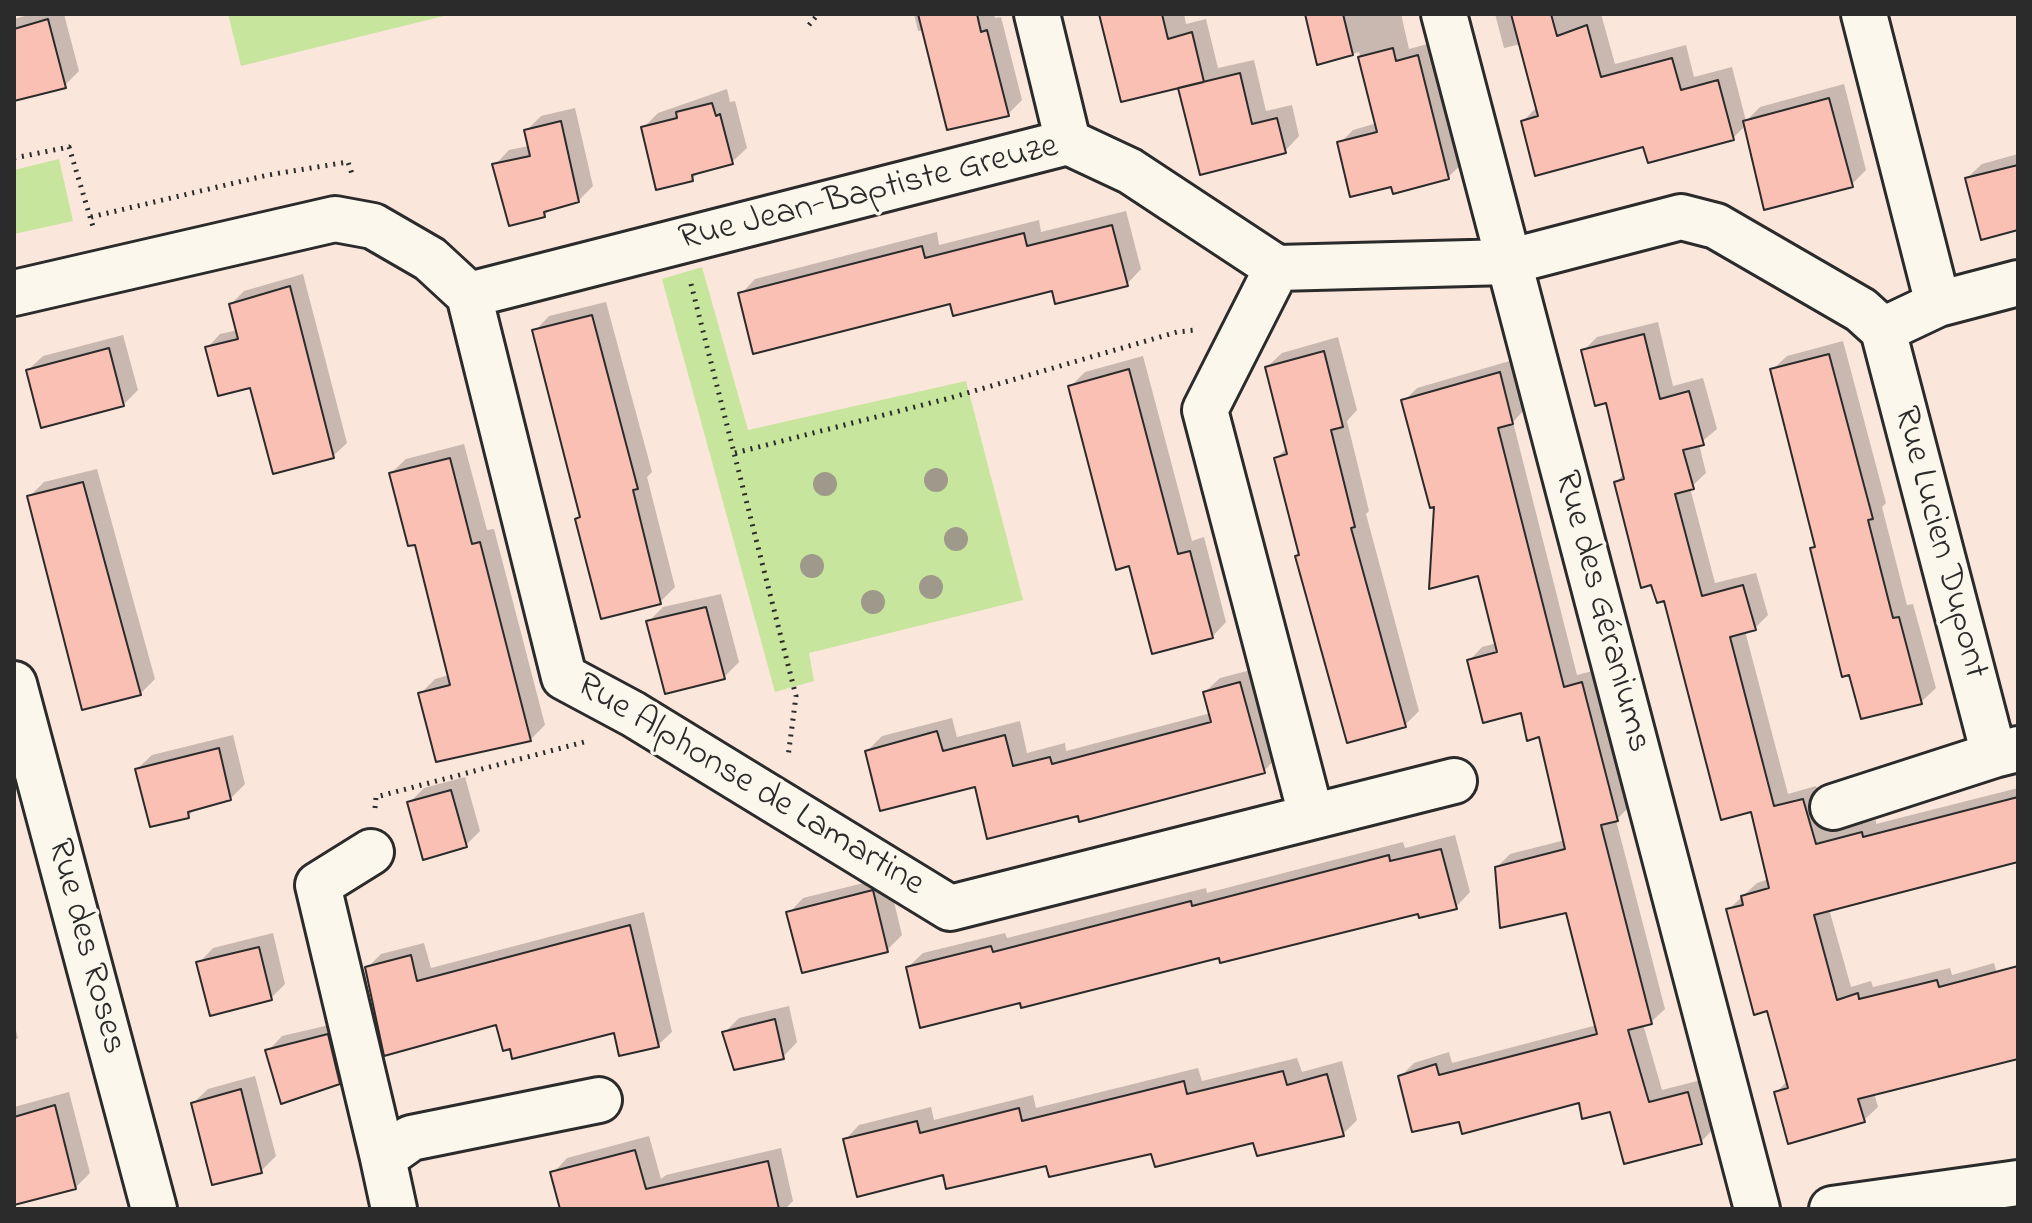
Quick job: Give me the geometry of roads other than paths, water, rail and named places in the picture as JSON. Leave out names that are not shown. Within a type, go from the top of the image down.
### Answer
[{"type":"street","points":[[1037,14],[1068,142]]},
{"type":"street","name":"Rue des Géraniums","points":[[1444,14],[1757,1209]]},
{"type":"street","points":[[1864,14],[1938,304]]},
{"type":"street","name":"Rue Jean-Baptiste Greuze","points":[[469,295],[1068,142],[1130,171],[1277,268]]},
{"type":"street","points":[[1311,815],[1205,410],[1277,268],[1508,262],[1681,217],[1716,226],[1861,310],[1883,330],[1938,304],[2018,283]]},
{"type":"street","points":[[14,293],[335,219],[373,226],[430,259],[469,295]]},
{"type":"street","name":"Rue Alphonse de Lamartine","points":[[469,295],[564,677],[633,714],[950,908],[1454,781]]},
{"type":"street","name":"Rue Lucien Dupont","points":[[1833,807],[2006,752],[1883,330]]},
{"type":"street","name":"Rue des Roses","points":[[14,684],[154,1209]]},
{"type":"street","points":[[371,852],[318,885],[394,1209]]},
{"type":"street","points":[[383,1158],[411,1138],[599,1100]]},
{"type":"street","points":[[1832,1209],[2018,1183]]}]
